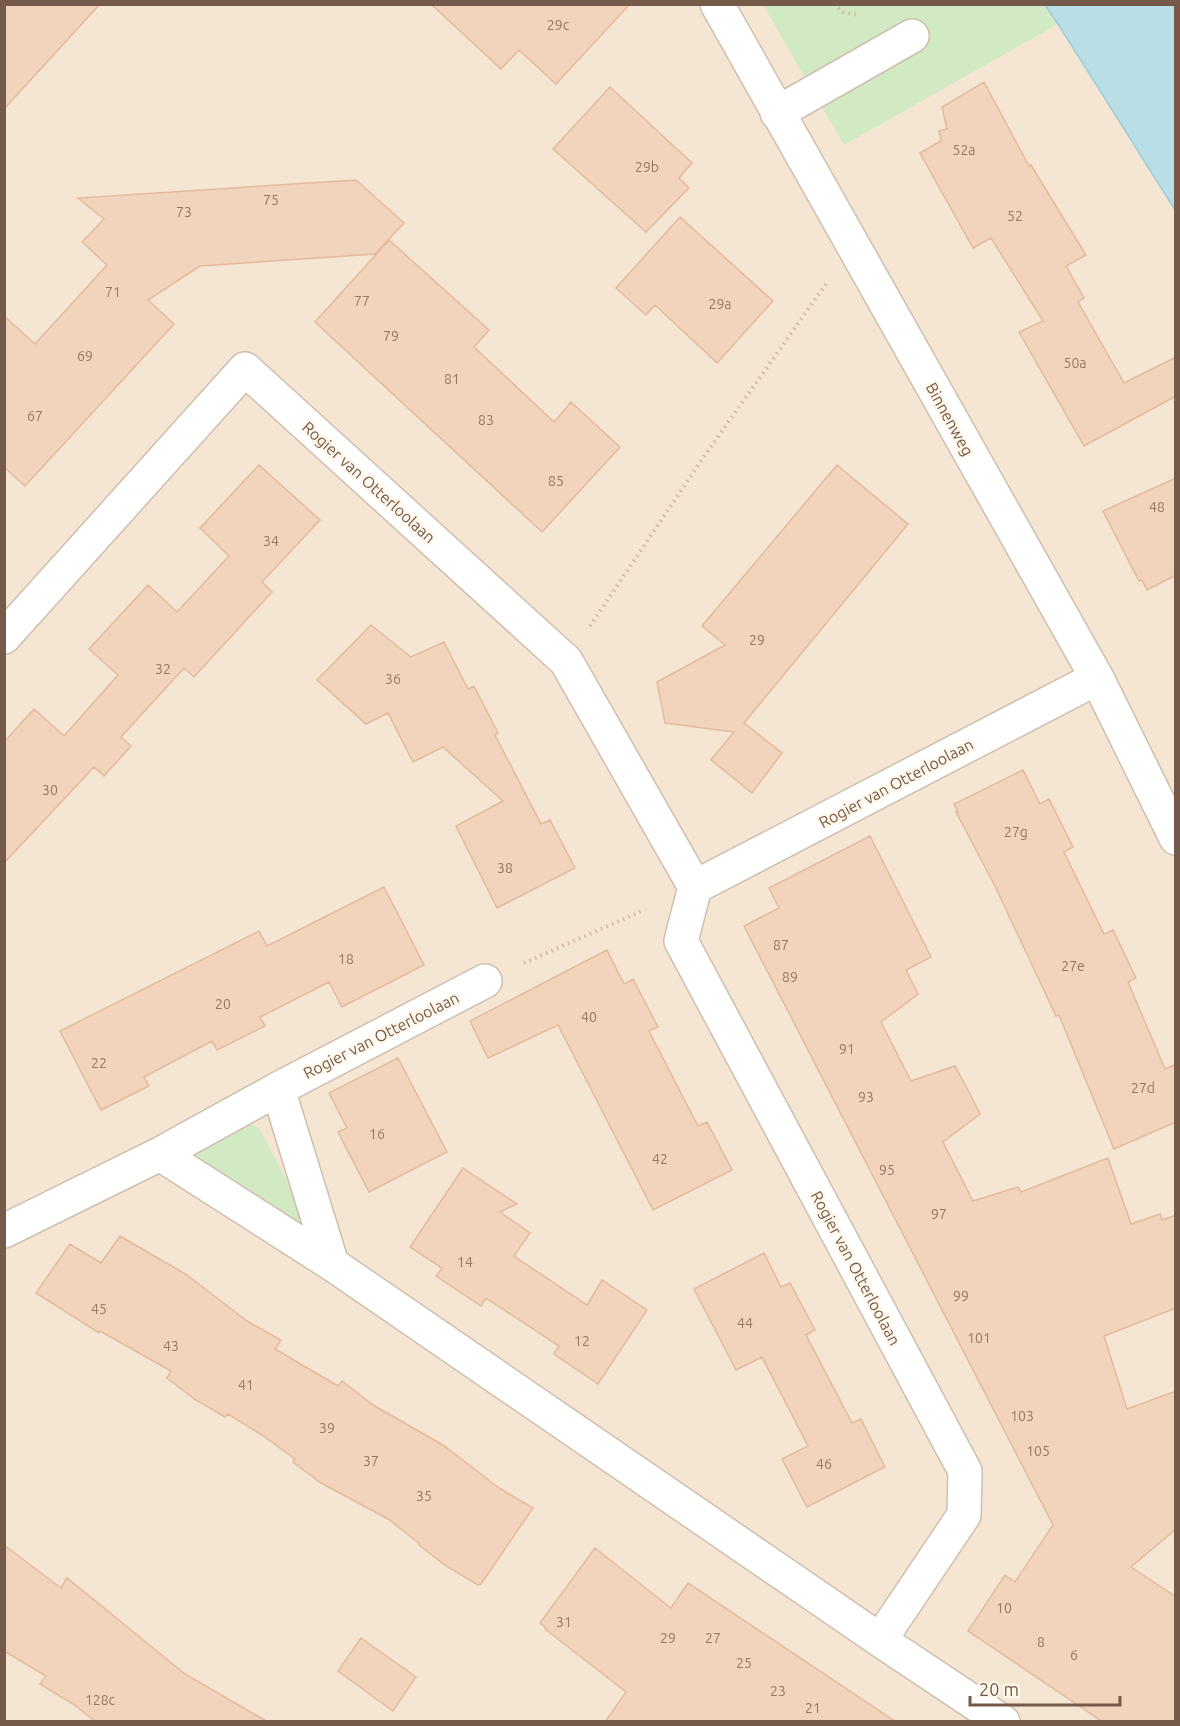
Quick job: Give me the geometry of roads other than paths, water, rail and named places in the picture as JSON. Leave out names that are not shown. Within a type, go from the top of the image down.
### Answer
[{"type":"street","name":"Binnenweg","points":[[717,4],[1097,678],[1176,838]]},
{"type":"street","points":[[777,113],[912,36]]},
{"type":"street","name":"Rogier van Otterloolaan","points":[[4,637],[245,369],[566,661],[695,887],[681,941],[965,1471],[964,1515],[880,1640]]},
{"type":"street","name":"Rogier van Otterloolaan","points":[[695,887],[1097,678]]},
{"type":"street","name":"Rogier van Otterloolaan","points":[[4,1231],[160,1154],[278,1089],[485,981]]},
{"type":"street","points":[[278,1089],[333,1264]]},
{"type":"street","points":[[160,1154],[333,1264],[1003,1722]]},
{"type":"water","points":[[1045,5],[1175,5],[1175,210],[1058,24]]}]
